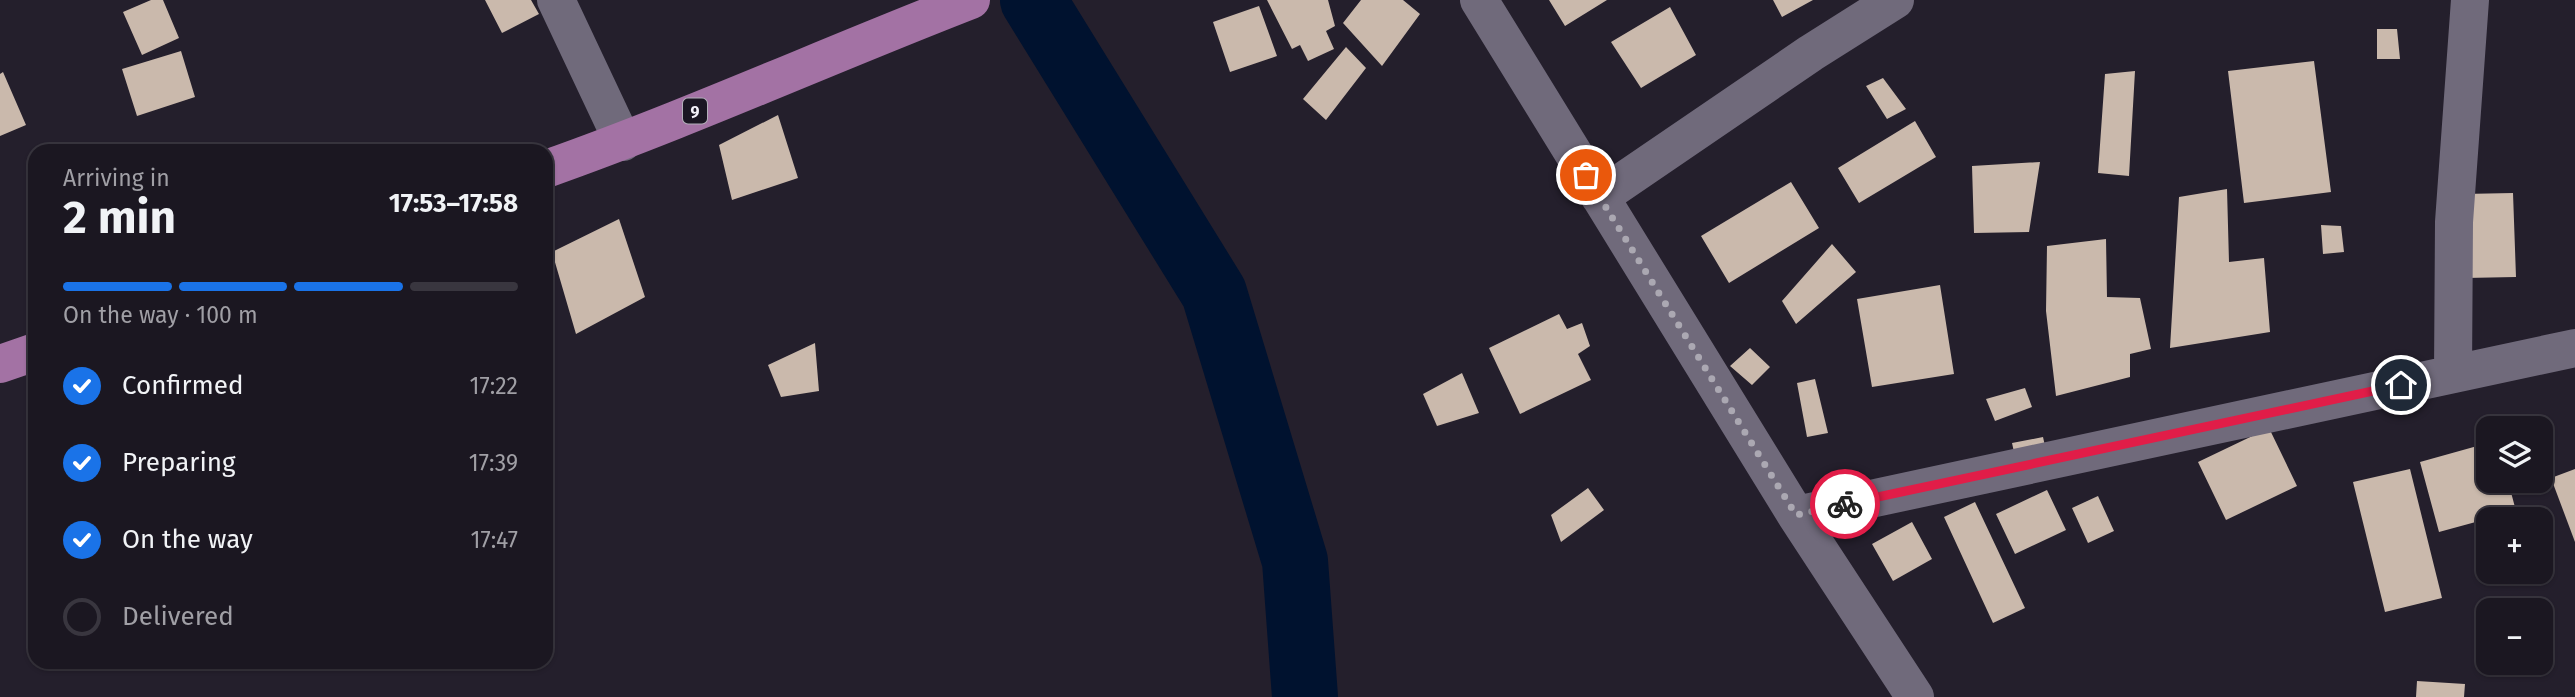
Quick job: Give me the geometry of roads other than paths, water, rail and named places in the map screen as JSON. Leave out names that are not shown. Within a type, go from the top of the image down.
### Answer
[{"type":"highway","name":"9","points":[[553,167],[623,142],[842,50],[971,0]]},
{"type":"highway","points":[[0,364],[28,354]]},
{"type":"street","points":[[556,0],[623,142]]},
{"type":"street","points":[[1479,0],[1796,515],[1915,697]]},
{"type":"street","points":[[1600,197],[1811,53],[1895,0]]},
{"type":"street","points":[[2453,374],[2454,222],[2470,0]]},
{"type":"street","points":[[1796,515],[2575,348]]},
{"type":"waterway","points":[[1033,0],[1214,293],[1295,561],[1305,697]]}]
